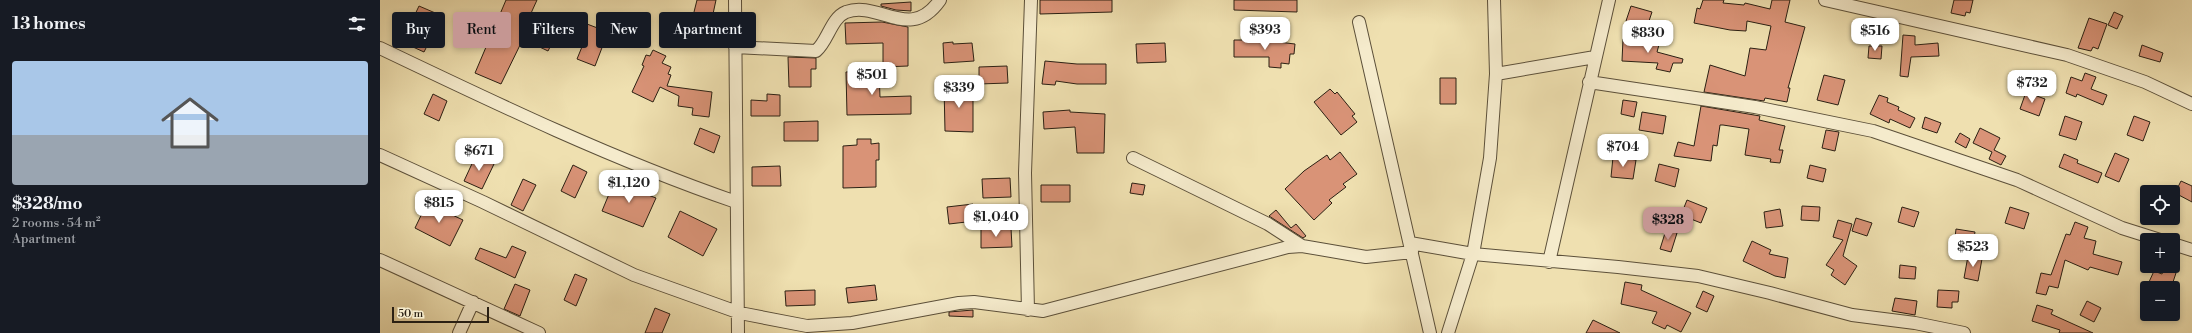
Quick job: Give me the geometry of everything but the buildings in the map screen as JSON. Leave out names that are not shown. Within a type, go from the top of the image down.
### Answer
[{"type":"street","points":[[735,0],[735,12]]},
{"type":"street","points":[[749,48],[806,52],[816,50],[822,46],[840,16],[847,12],[870,12],[897,19],[916,18],[926,15],[940,0]]},
{"type":"street","points":[[1028,310],[1025,173],[1031,0]]},
{"type":"street","points":[[1448,333],[1473,254],[1490,158],[1496,74],[1494,0]]},
{"type":"street","points":[[1549,262],[1609,0]]},
{"type":"street","points":[[1825,0],[2067,55],[2145,82],[2192,104]]},
{"type":"street","points":[[1359,22],[1430,333]]},
{"type":"street","points":[[380,48],[522,116],[679,182],[736,202]]},
{"type":"street","points":[[735,48],[736,202],[740,313],[738,333]]},
{"type":"street","points":[[1496,74],[1595,57]]},
{"type":"street","points":[[1589,82],[1754,107],[1873,131],[2017,180],[2122,228],[2140,234]]},
{"type":"street","points":[[380,155],[483,202],[634,275],[740,313],[807,326],[852,323],[959,303],[974,302],[1043,311],[1288,247],[1302,246],[1366,257],[1411,248],[1698,276],[1852,315],[1964,333]]},
{"type":"street","points":[[1133,158],[1268,224],[1302,246]]},
{"type":"street","points":[[2180,246],[2192,250]]},
{"type":"street","points":[[380,260],[539,333]]},
{"type":"street","points":[[460,333],[473,302]]}]
